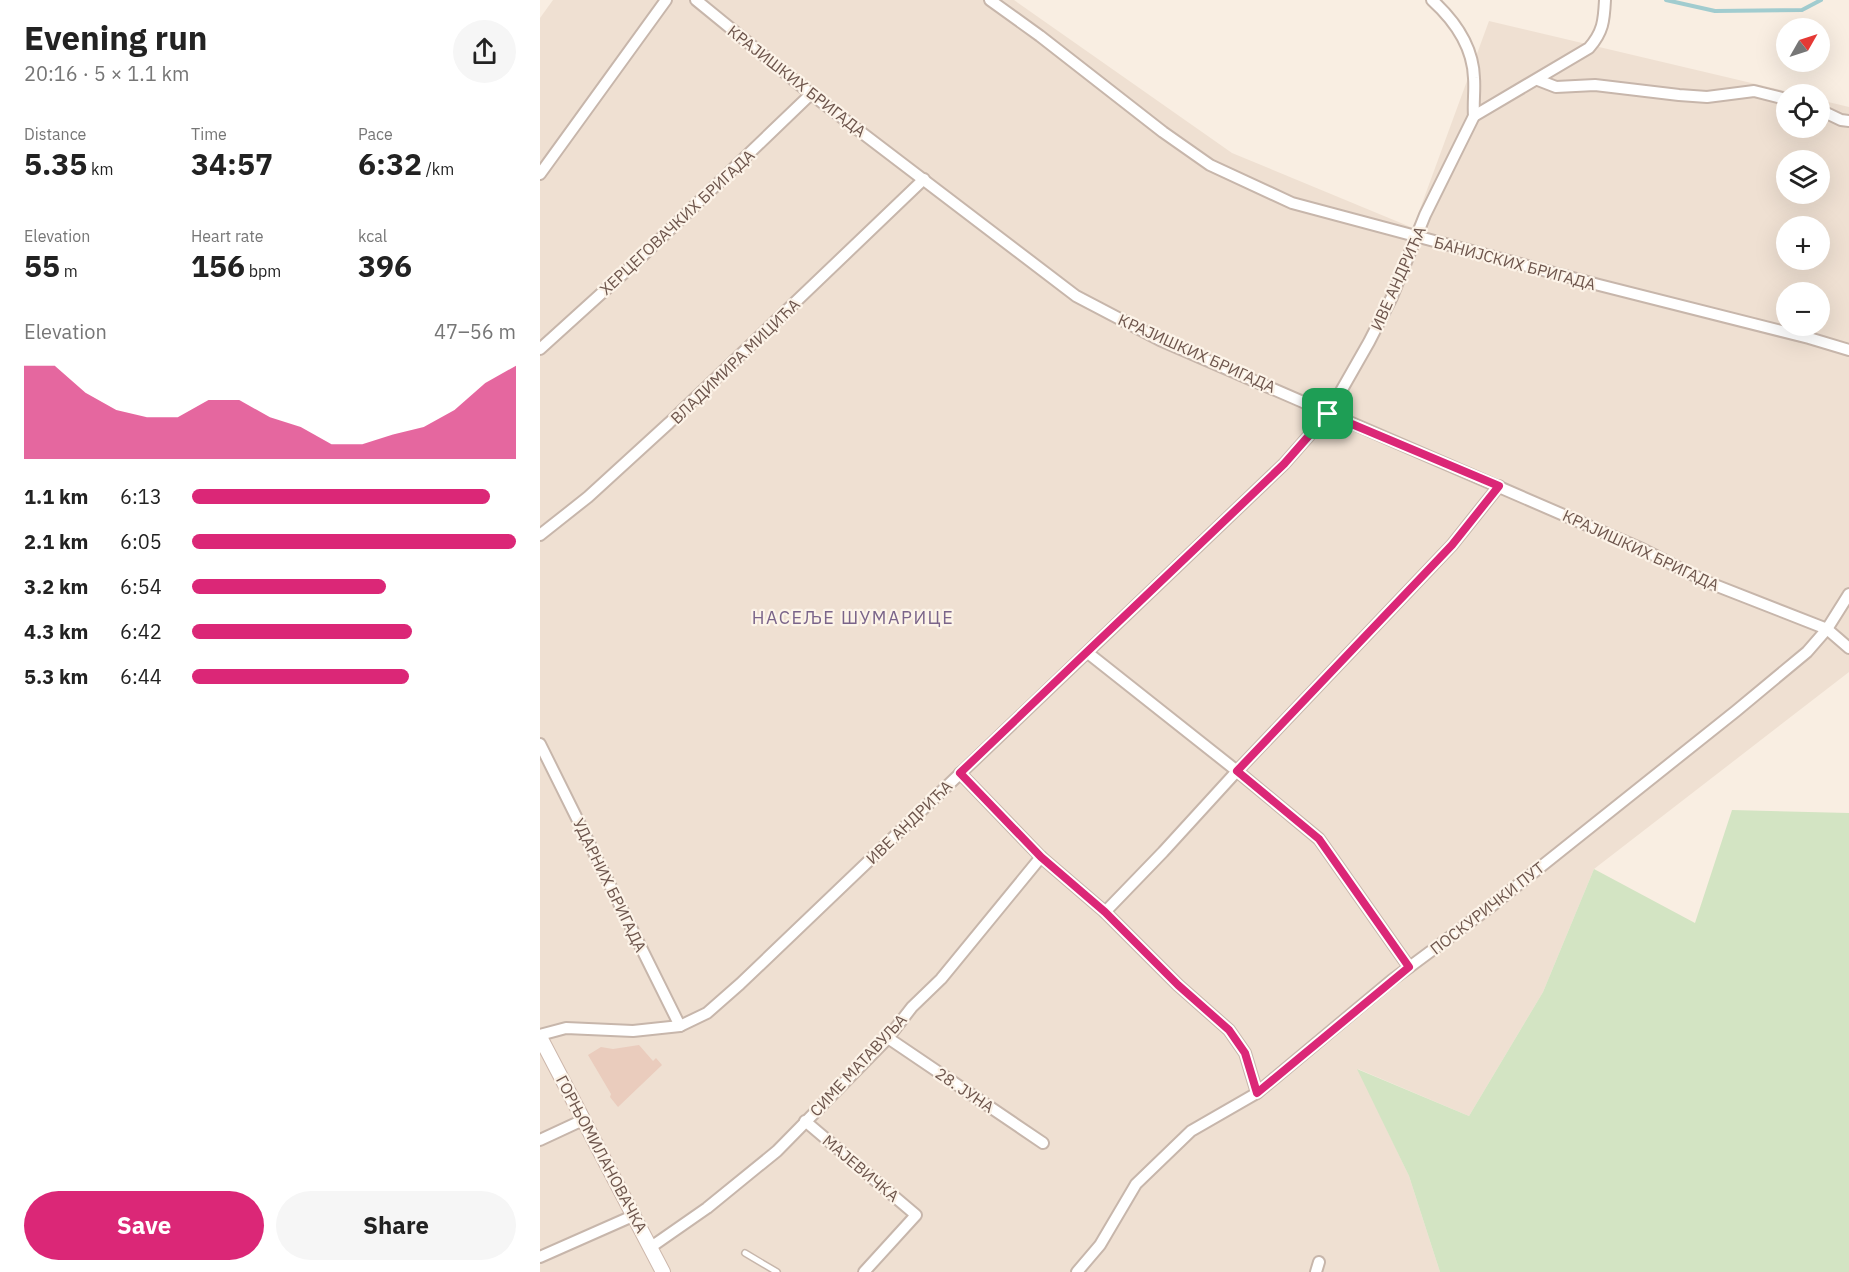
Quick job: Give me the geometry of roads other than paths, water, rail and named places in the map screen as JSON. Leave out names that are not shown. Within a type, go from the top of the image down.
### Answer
[{"type":"main road","name":"ГОРЊОМИЛАНОВАЧКА","points":[[540,1036],[663,1272]]},
{"type":"street","points":[[540,174],[666,0]]},
{"type":"street","name":"КРАЈИШКИХ БРИГАДА","points":[[696,0],[811,94],[1076,296],[1160,340],[1642,549],[1707,582],[1827,629],[1849,648]]},
{"type":"street","name":"БАНИЈСКИХ БРИГАДА","points":[[990,0],[1163,132],[1210,165],[1292,202],[1415,237],[1799,335],[1849,350]]},
{"type":"street","name":"ИВЕ АНДРИЋА","points":[[540,1036],[566,1028],[633,1031],[680,1026],[707,1013],[1284,464],[1328,414],[1370,342],[1392,297],[1415,237],[1474,116],[1474,76],[1469,49],[1444,11],[1432,0]]},
{"type":"street","points":[[1474,116],[1589,48],[1603,27],[1605,0]]},
{"type":"street","points":[[1538,80],[1556,87],[1595,86],[1707,97],[1754,91],[1776,96]]},
{"type":"street","name":"ХЕРЦЕГОВАЧКИХ БРИГАДА","points":[[540,349],[635,263],[811,94]]},
{"type":"street","points":[[1830,115],[1849,121]]},
{"type":"street","name":"ВЛАДИМИРА МИЦИЋА","points":[[540,535],[588,497],[669,423],[924,179]]},
{"type":"street","points":[[1105,912],[1452,545],[1499,486]]},
{"type":"street","name":"ПОСКУРИЧКИ ПУТ","points":[[1077,1272],[1100,1245],[1136,1184],[1191,1131],[1257,1093],[1409,967],[1489,908],[1736,711],[1807,652],[1827,629],[1849,594]]},
{"type":"street","points":[[1088,652],[1319,839],[1409,967]]},
{"type":"street","name":"УДАРНИХ БРИГАДА","points":[[540,744],[680,1026]]},
{"type":"street","points":[[960,773],[1041,857],[1105,912],[1178,985],[1229,1030],[1245,1053],[1257,1093]]},
{"type":"street","name":"СИМЕ МАТАВУЉА","points":[[651,1247],[707,1208],[769,1158],[888,1038],[912,1007],[968,949],[1041,857]]},
{"type":"street","name":"28. ЈУНА","points":[[888,1038],[1043,1143]]},
{"type":"street","points":[[540,1140],[583,1120]]},
{"type":"street","name":"МАЈЕВИЧКА","points":[[805,1121],[916,1215],[864,1272]]},
{"type":"street","points":[[540,1257],[635,1215]]},
{"type":"lane","points":[[745,1253],[777,1272]]},
{"type":"waterway","points":[[1666,0],[1715,11],[1802,10],[1821,0]]},
{"type":"district","name":"НАСЕЉЕ ШУМАРИЦЕ","points":[[853,617]]}]
